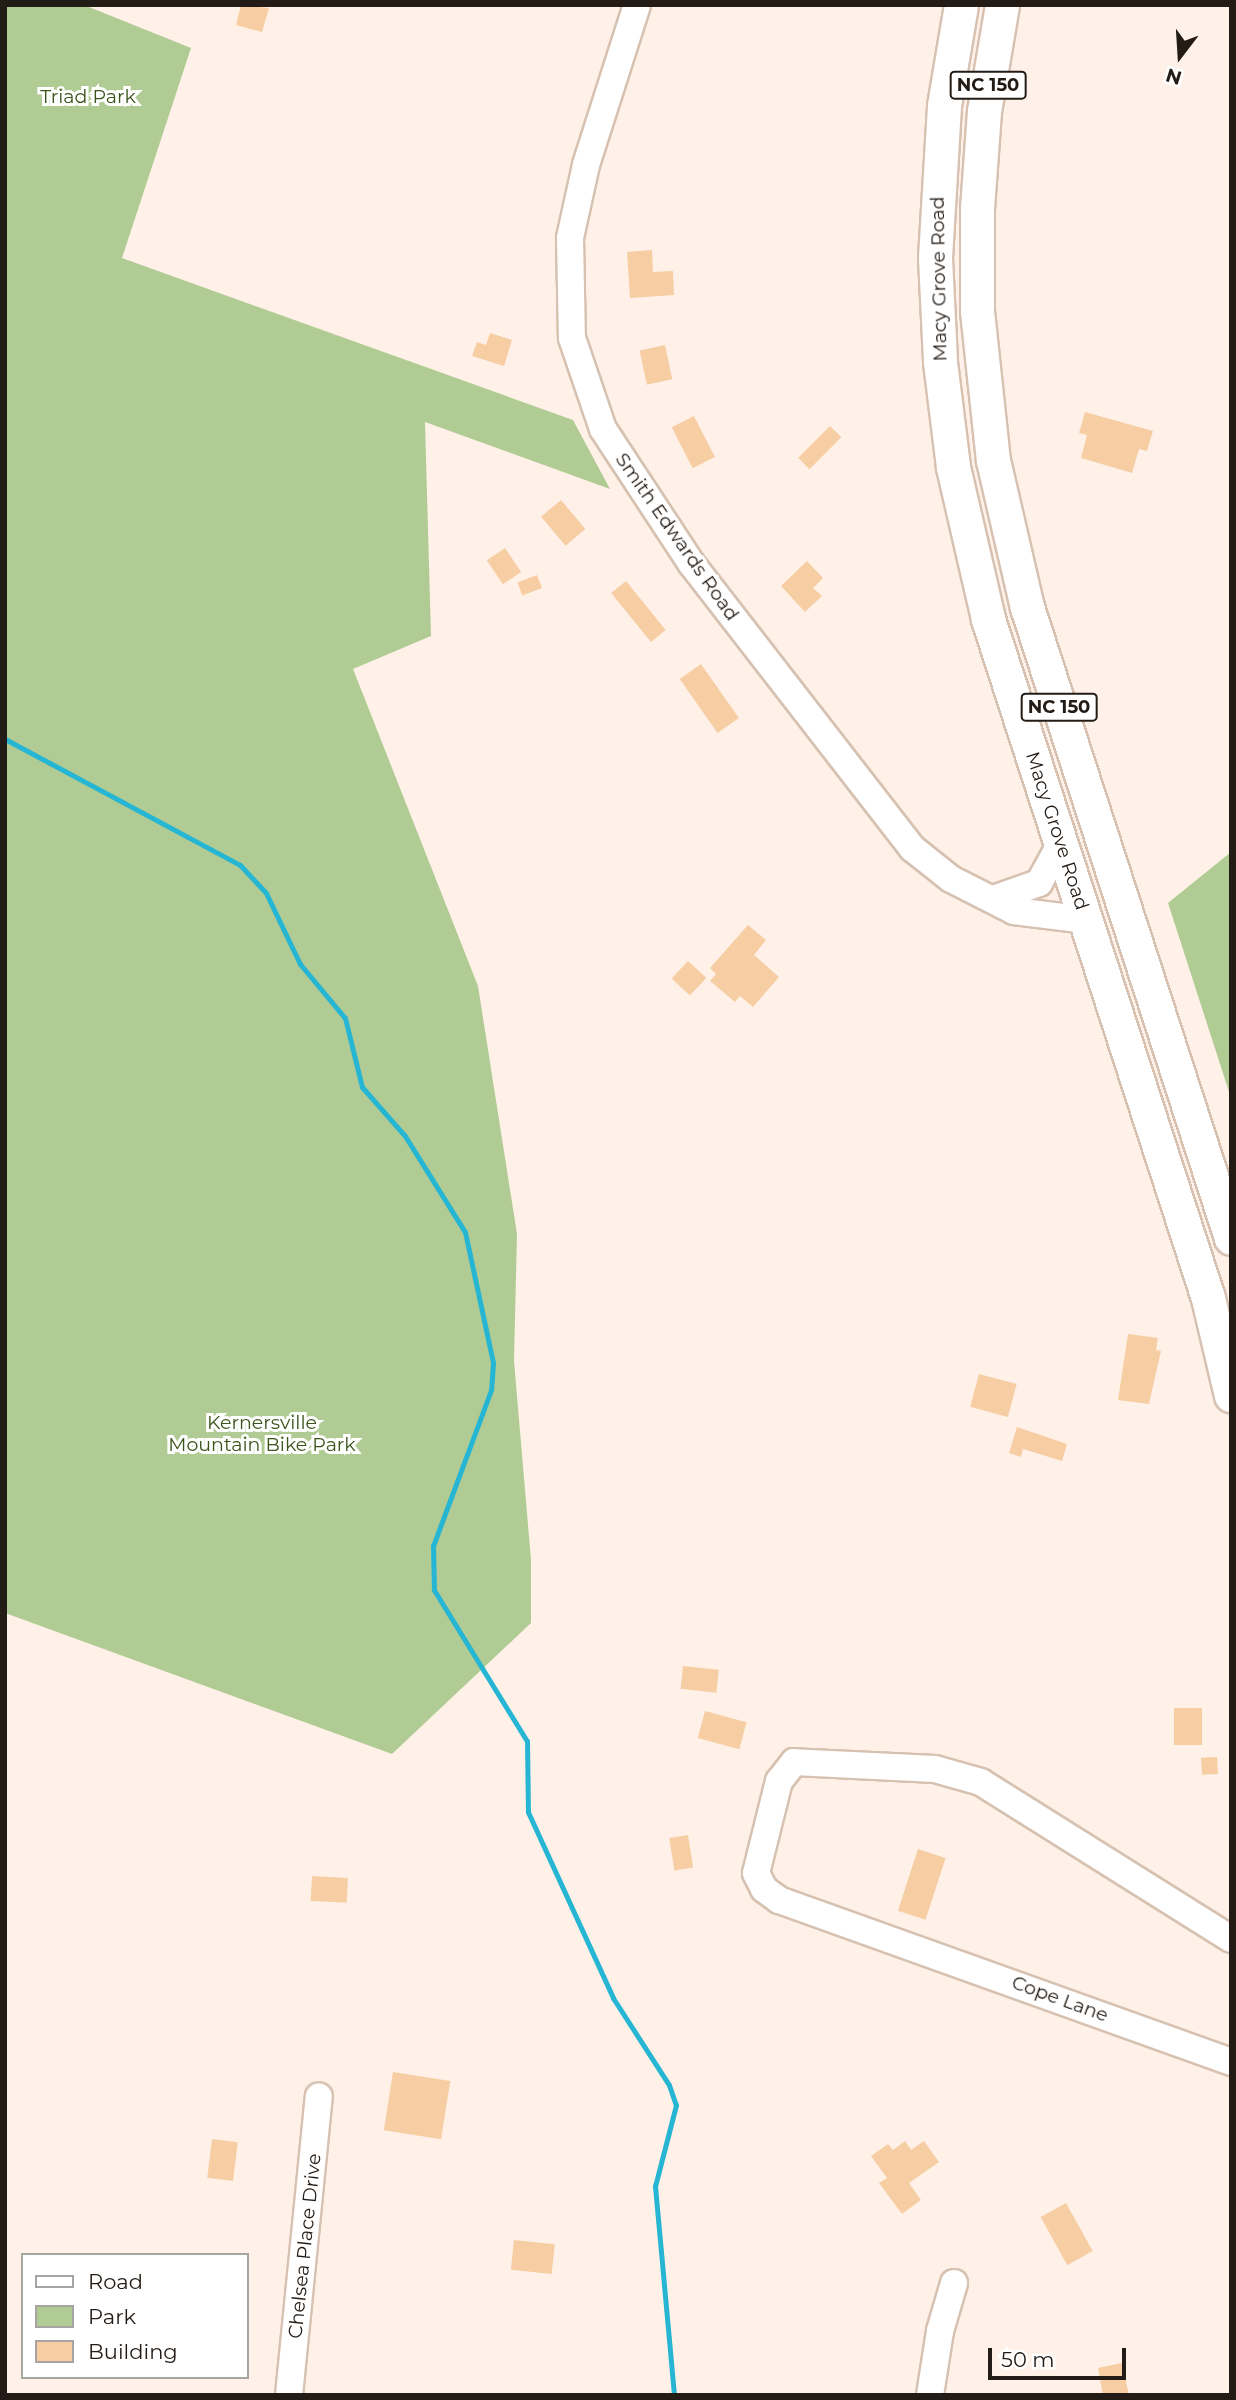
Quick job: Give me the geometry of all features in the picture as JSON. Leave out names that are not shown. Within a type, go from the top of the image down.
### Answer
[{"type":"main road","name":"Macy Grove Road","points":[[961,5],[939,156],[936,312],[953,467],[988,619],[1208,1298],[1231,1395]]},
{"type":"main road","name":"Macy Grove Road","points":[[1002,8],[984,111],[976,209],[977,310],[985,406],[1013,556],[1231,1238]]},
{"type":"main road","points":[[988,619],[1087,858],[1100,875],[1115,878]]},
{"type":"street","name":"Smith Edwards Road","points":[[637,5],[586,165],[570,238],[572,338],[589,399],[638,488],[894,829],[930,865],[1014,911],[1086,920]]},
{"type":"street","points":[[993,899],[1039,883],[1061,843]]},
{"type":"street","name":"Cope Lane","points":[[1231,1939],[962,1773],[794,1762],[779,1782],[756,1873],[764,1888],[779,1900],[889,1936],[1231,2062]]},
{"type":"street","name":"Chelsea Place Drive","points":[[289,2395],[319,2097]]},
{"type":"street","points":[[930,2395],[940,2331],[954,2283]]},
{"type":"green space","name":"Kernersville Mountain Bike Park","points":[[5,5],[84,5],[191,48],[122,258],[573,420],[610,489],[425,422],[431,636],[353,669],[478,986],[517,1234],[514,1361],[531,1560],[531,1623],[392,1754],[5,1613]]},
{"type":"green space","points":[[1231,852],[1231,1098],[1168,903]]},
{"type":"building","points":[[241,5],[269,8],[262,32],[236,25]]},
{"type":"building","points":[[652,250],[653,272],[673,271],[674,295],[630,298],[627,252]]},
{"type":"building","points":[[490,333],[512,340],[504,366],[472,356],[477,342],[486,345]]},
{"type":"building","points":[[665,345],[672,379],[647,385],[640,350]]},
{"type":"building","points":[[1085,412],[1153,431],[1147,451],[1139,449],[1132,473],[1081,458],[1087,435],[1079,433]]},
{"type":"building","points":[[694,416],[715,457],[693,468],[672,427]]},
{"type":"building","points":[[830,426],[841,437],[809,469],[798,458]]},
{"type":"building","points":[[561,500],[585,529],[566,546],[541,517]]},
{"type":"building","points":[[505,548],[521,572],[503,584],[487,560]]},
{"type":"building","points":[[807,561],[823,578],[813,588],[822,596],[805,612],[781,586]]},
{"type":"building","points":[[537,575],[542,588],[522,596],[517,583]]},
{"type":"building","points":[[626,581],[666,630],[651,642],[611,593]]},
{"type":"building","points":[[701,664],[739,718],[718,733],[680,679]]},
{"type":"building","points":[[748,925],[766,940],[754,955],[779,977],[753,1007],[740,996],[735,1002],[710,981],[716,974],[710,968]]},
{"type":"building","points":[[688,961],[706,978],[690,996],[672,979]]},
{"type":"building","points":[[1128,1334],[1158,1338],[1156,1350],[1161,1351],[1149,1404],[1118,1400]]},
{"type":"building","points":[[979,1374],[1017,1384],[1008,1417],[970,1407]]},
{"type":"building","points":[[1017,1427],[1067,1444],[1062,1461],[1023,1449],[1021,1457],[1009,1453]]},
{"type":"building","points":[[683,1666],[719,1670],[716,1693],[681,1689]]},
{"type":"building","points":[[1174,1708],[1202,1708],[1202,1745],[1174,1745]]},
{"type":"building","points":[[705,1711],[747,1722],[739,1749],[698,1738]]},
{"type":"building","points":[[1217,1757],[1218,1774],[1202,1775],[1201,1758]]},
{"type":"building","points":[[688,1835],[693,1868],[674,1871],[669,1838]]},
{"type":"building","points":[[918,1849],[946,1858],[925,1920],[898,1911]]},
{"type":"building","points":[[312,1876],[348,1878],[347,1903],[311,1901]]},
{"type":"building","points":[[393,2072],[450,2081],[441,2139],[384,2130]]},
{"type":"building","points":[[212,2139],[238,2142],[233,2181],[207,2178]]},
{"type":"building","points":[[905,2141],[911,2150],[924,2141],[939,2162],[909,2183],[921,2200],[902,2214],[879,2183],[887,2178],[871,2156],[888,2144],[893,2150]]},
{"type":"building","points":[[1066,2203],[1093,2251],[1067,2265],[1041,2217]]},
{"type":"building","points":[[514,2240],[555,2244],[552,2274],[511,2270]]},
{"type":"building","points":[[1122,2363],[1129,2395],[1103,2395],[1098,2368]]},
{"type":"waterway","points":[[5,739],[240,865],[266,893],[300,964],[345,1018],[362,1087],[405,1136],[465,1232],[493,1363],[491,1390],[433,1546],[434,1590],[527,1741],[528,1812],[613,1998],[669,2085],[676,2105],[655,2186],[674,2395]]},
{"type":"park label","name":"Triad Park","points":[[88,97]]}]
